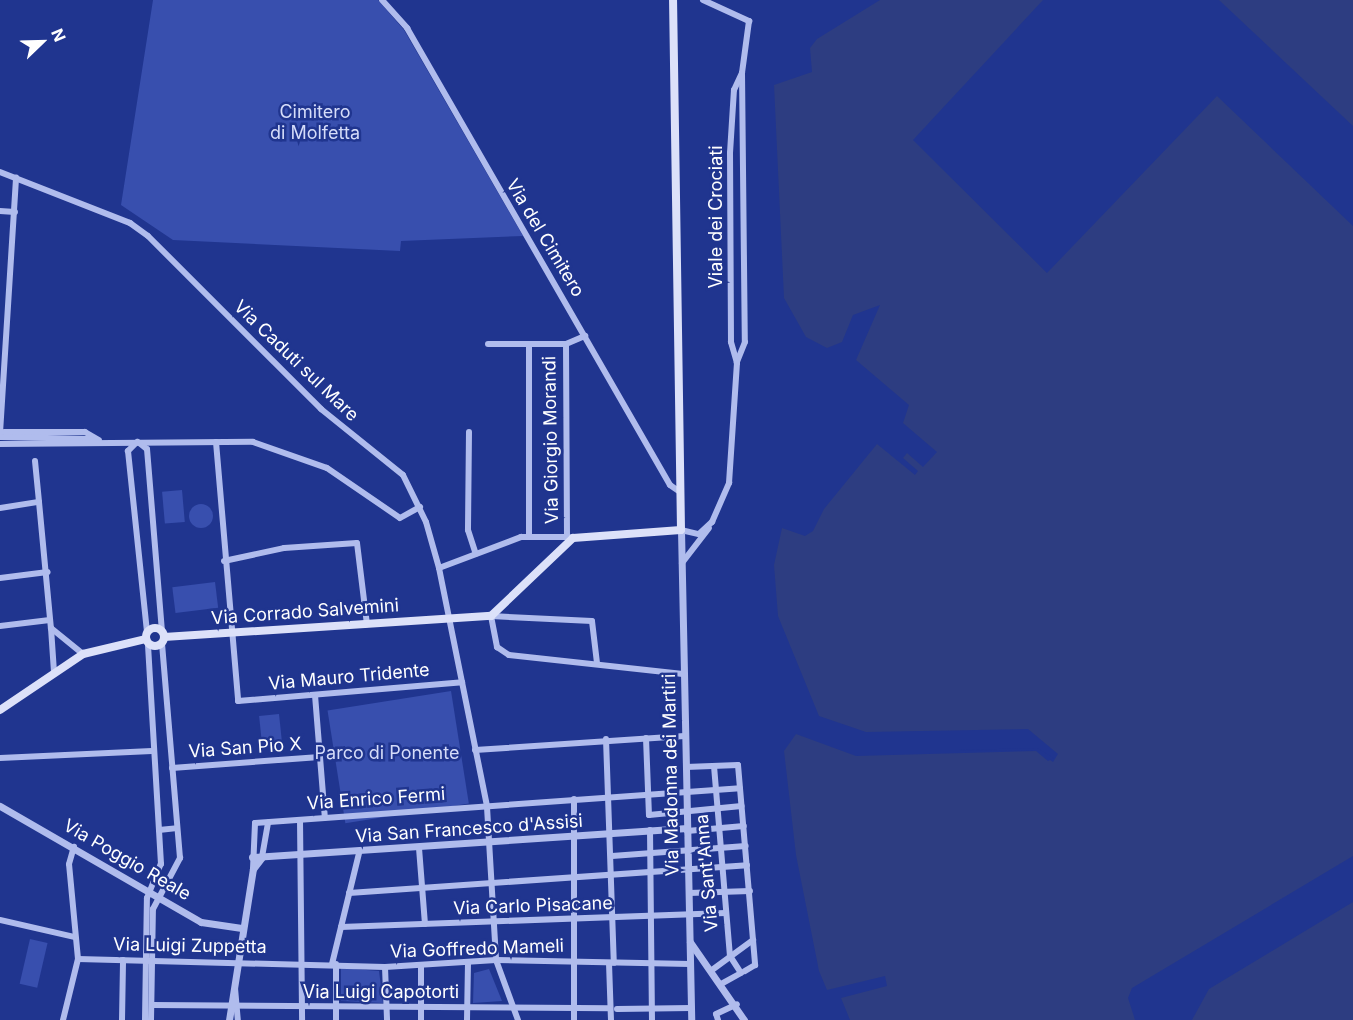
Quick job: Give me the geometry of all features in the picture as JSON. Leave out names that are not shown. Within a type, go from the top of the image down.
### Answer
[{"type":"main road","points":[[491,616],[570,537],[681,530],[673,0]]},
{"type":"main road","name":"Via Corrado Salvemini","points":[[163,638],[491,616]]},
{"type":"main road","points":[[147,638],[154,628],[163,638]]},
{"type":"main road","points":[[0,710],[83,654],[147,638],[163,638]]},
{"type":"street","name":"Via del Cimitero","points":[[382,0],[407,28],[670,485],[680,492]]},
{"type":"street","name":"Viale dei Crociati","points":[[703,0],[744,15],[749,33],[742,73],[745,342],[736,363]]},
{"type":"street","name":"Viale dei Crociati","points":[[682,563],[712,522],[729,483],[736,363],[732,342],[730,153],[734,90],[742,73]]},
{"type":"street","name":"Via Caduti sul Mare","points":[[0,172],[130,223],[148,236],[321,409],[391,461],[420,507],[439,568],[487,807],[496,960],[512,1009],[518,1020]]},
{"type":"street","points":[[1,434],[3,366],[16,178]]},
{"type":"street","points":[[0,211],[15,212]]},
{"type":"street","points":[[488,344],[566,344],[585,336]]},
{"type":"street","points":[[529,344],[529,536]]},
{"type":"street","name":"Via Giorgio Morandi","points":[[566,344],[570,537]]},
{"type":"street","points":[[1,434],[85,432],[99,440]]},
{"type":"street","points":[[469,432],[468,530],[476,554]]},
{"type":"street","points":[[1,434],[84,441],[216,442],[282,449],[327,468],[400,518],[420,507]]},
{"type":"street","points":[[0,444],[99,440],[138,442],[147,449],[179,866],[153,909],[145,1020]]},
{"type":"street","points":[[138,442],[128,451],[147,638],[152,752],[161,864],[150,888],[151,1020]]},
{"type":"street","points":[[216,442],[224,561],[232,634]]},
{"type":"street","points":[[35,461],[48,572],[54,672]]},
{"type":"street","points":[[0,508],[39,502]]},
{"type":"street","points":[[681,530],[699,534],[712,522]]},
{"type":"street","name":"Via Madonna dei Martiri","points":[[681,530],[691,1020]]},
{"type":"street","points":[[439,568],[529,536],[570,537]]},
{"type":"street","points":[[681,542],[703,537]]},
{"type":"street","points":[[224,561],[284,548],[357,543],[367,624]]},
{"type":"street","points":[[0,578],[48,572]]},
{"type":"street","points":[[597,663],[592,621],[491,616],[497,646],[509,655],[684,674]]},
{"type":"street","points":[[0,626],[50,624],[83,654]]},
{"type":"street","name":"Via Mauro Tridente","points":[[232,634],[238,701],[462,682]]},
{"type":"street","points":[[315,694],[325,818]]},
{"type":"street","points":[[475,750],[685,736]]},
{"type":"street","points":[[646,738],[649,815],[742,806]]},
{"type":"street","points":[[606,740],[614,917],[612,963],[614,1009],[611,1020]]},
{"type":"street","points":[[0,758],[152,752]]},
{"type":"street","name":"Via San Pio X","points":[[172,768],[320,757]]},
{"type":"street","points":[[686,767],[738,765],[755,965],[723,983]]},
{"type":"street","name":"Via Sant'Anna","points":[[714,766],[730,956],[743,972]]},
{"type":"street","name":"Via Enrico Fermi","points":[[252,857],[255,823],[740,788]]},
{"type":"street","points":[[574,799],[574,1020]]},
{"type":"street","name":"Via Poggio Reale","points":[[0,806],[150,888],[201,922],[242,928]]},
{"type":"street","points":[[300,820],[302,1020]]},
{"type":"street","points":[[253,869],[262,856],[268,823]]},
{"type":"street","points":[[687,829],[744,826]]},
{"type":"street","points":[[159,830],[177,828]]},
{"type":"street","name":"Via San Francesco d'Assisi","points":[[252,857],[359,853],[687,829]]},
{"type":"street","points":[[650,831],[652,1020]]},
{"type":"street","points":[[63,1020],[78,959],[69,864],[75,846]]},
{"type":"street","points":[[612,856],[746,846]]},
{"type":"street","points":[[419,848],[425,924]]},
{"type":"street","points":[[336,1020],[334,964],[340,927],[359,853]]},
{"type":"street","points":[[238,1020],[235,985],[242,928],[253,869],[252,857]]},
{"type":"street","points":[[349,893],[491,886],[747,865]]},
{"type":"street","points":[[689,894],[750,891]]},
{"type":"street","name":"Via Carlo Pisacane","points":[[340,927],[493,924],[726,913]]},
{"type":"street","points":[[0,920],[75,937]]},
{"type":"street","points":[[712,970],[753,940]]},
{"type":"street","points":[[690,942],[723,983],[737,1004],[744,1020]]},
{"type":"street","name":"Via Luigi Zuppetta","points":[[78,959],[302,963]]},
{"type":"street","points":[[122,1020],[123,960]]},
{"type":"street","name":"Via Goffredo Mameli","points":[[302,963],[385,967],[496,960],[690,964]]},
{"type":"street","points":[[467,1020],[468,962]]},
{"type":"street","points":[[421,966],[421,1020]]},
{"type":"street","points":[[385,967],[387,1020]]},
{"type":"street","points":[[718,1020],[716,1014],[737,1004]]},
{"type":"street","name":"Via Luigi Capotorti","points":[[152,1005],[468,1006],[512,1009],[691,1008]]},
{"type":"street","points":[[229,1020],[235,1006]]},
{"type":"green space","name":"Cimitero di Molfetta","points":[[153,0],[378,0],[404,30],[523,236],[401,241],[400,251],[173,240],[121,205]]},
{"type":"green space","points":[[182,490],[185,522],[165,524],[162,492]]},
{"type":"green space","points":[[201,504],[210,507],[213,516],[210,525],[201,528],[192,525],[189,516],[192,507]]},
{"type":"green space","points":[[215,582],[218,608],[175,613],[172,587]]},
{"type":"green space","name":"Parco di Ponente","points":[[451,691],[469,804],[345,823],[328,711]]},
{"type":"green space","points":[[279,714],[282,745],[262,747],[259,716]]},
{"type":"green space","points":[[30,939],[48,943],[37,988],[20,984]]},
{"type":"green space","points":[[341,968],[379,971],[383,1003],[341,1001]]},
{"type":"green space","points":[[489,969],[502,1001],[473,1003],[474,973]]},
{"type":"shaded area","points":[[880,0],[1043,0],[913,140],[1047,273],[1217,96],[1353,226],[1353,856],[1132,988],[1128,998],[1135,1020],[850,1020],[841,998],[887,986],[885,976],[827,990],[819,971],[796,855],[784,751],[796,734],[856,756],[1037,751],[1053,762],[1058,754],[1028,729],[866,732],[819,716],[778,616],[774,565],[782,528],[805,536],[813,531],[824,509],[877,444],[915,475],[918,471],[903,458],[907,453],[923,467],[937,452],[903,423],[909,405],[856,360],[880,305],[853,315],[842,342],[827,348],[806,337],[784,298],[774,85],[812,72],[810,48],[817,39]]},
{"type":"shaded area","points":[[1219,0],[1353,0],[1353,126]]},
{"type":"shaded area","points":[[1353,902],[1353,1020],[1192,1020],[1209,989]]},
{"type":"pier","points":[[1037,748],[1054,758],[1048,761],[1036,751],[958,750]]}]
